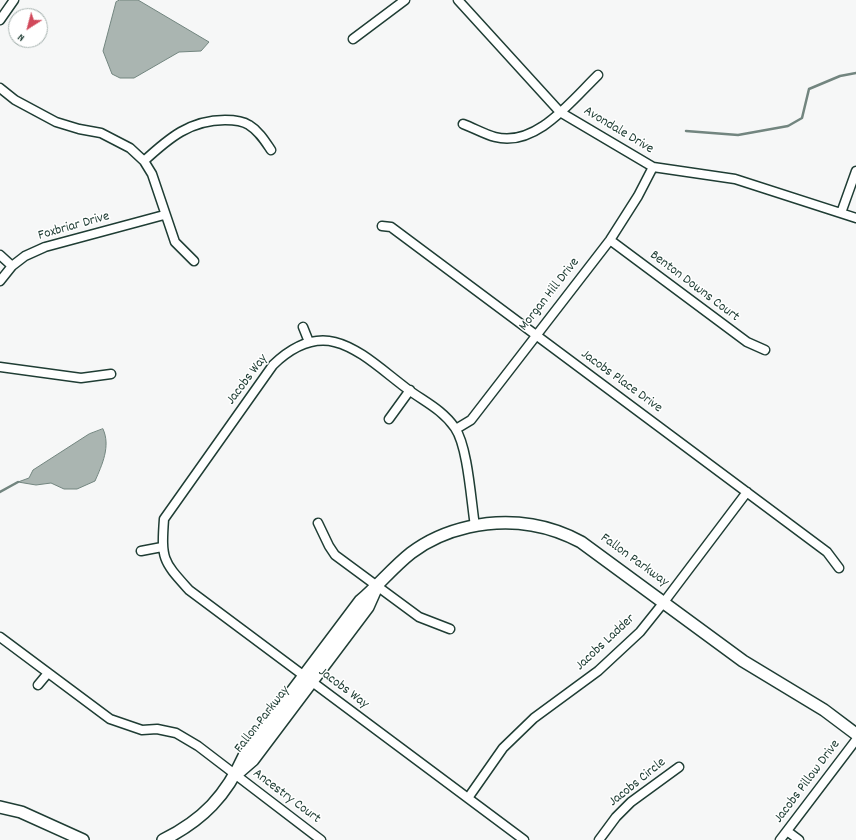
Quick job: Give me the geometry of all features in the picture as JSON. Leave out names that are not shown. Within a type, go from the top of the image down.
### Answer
[{"type":"street","points":[[0,20],[14,0]]},
{"type":"street","points":[[353,39],[405,0]]},
{"type":"street","name":"Avondale Drive","points":[[458,0],[560,112],[652,167],[735,180],[856,218]]},
{"type":"street","points":[[463,124],[496,137],[518,137],[532,133],[547,125],[598,75]]},
{"type":"street","points":[[0,88],[15,100],[56,122],[79,129],[101,133],[130,148],[144,161],[152,174],[164,215],[175,242],[194,261]]},
{"type":"street","points":[[144,161],[162,144],[181,131],[197,123],[215,120],[231,120],[248,124],[259,132],[271,150]]},
{"type":"street","name":"Morgan Hill Drive","points":[[456,429],[471,420],[535,335],[610,240],[638,196],[652,167]]},
{"type":"street","points":[[841,213],[853,176],[856,172]]},
{"type":"street","name":"Foxbriar Drive","points":[[0,281],[12,266],[25,256],[45,247],[164,215]]},
{"type":"street","name":"Jacobs Place Drive","points":[[382,226],[391,227],[747,492],[827,552],[839,568]]},
{"type":"street","name":"Benton Downs Court","points":[[610,240],[747,342],[765,350]]},
{"type":"street","points":[[0,255],[12,266]]},
{"type":"street","points":[[303,327],[308,342]]},
{"type":"street","name":"Jacobs Way","points":[[475,526],[464,453],[456,429],[439,409],[410,390],[357,349],[335,341],[308,342],[295,347],[284,355],[269,372],[164,520],[162,547],[167,565],[189,590],[524,840]]},
{"type":"street","points":[[0,366],[81,378],[111,374]]},
{"type":"street","points":[[389,419],[410,390]]},
{"type":"street","name":"Jacobs Ladder","points":[[468,798],[503,748],[534,718],[603,666],[640,632],[747,492]]},
{"type":"street","points":[[318,523],[335,555],[418,617],[450,629]]},
{"type":"street","name":"Fallon Parkway","points":[[163,840],[185,829],[206,812],[236,775],[253,760],[308,679],[368,607],[377,587],[399,563],[422,546],[446,533],[475,526],[504,523],[532,525],[561,532],[581,542],[743,661],[824,710],[856,734]]},
{"type":"street","points":[[141,551],[162,547]]},
{"type":"street","name":"Ancestry Court","points":[[0,637],[110,719],[142,730],[156,729],[176,733],[198,746],[321,840]]},
{"type":"street","points":[[38,685],[48,673]]},
{"type":"street","name":"Jacobs Pillow Drive","points":[[780,840],[856,740]]},
{"type":"street","name":"Jacobs Circle","points":[[599,840],[616,817],[631,802],[679,767]]},
{"type":"street","points":[[0,808],[21,812],[83,840]]},
{"type":"street","points":[[788,831],[799,840]]},
{"type":"shaded area","points":[[120,0],[138,0],[209,42],[201,51],[179,52],[134,78],[120,78],[112,74],[103,51],[116,2]]},
{"type":"shaded area","points":[[103,429],[106,449],[103,462],[95,481],[77,489],[64,489],[51,483],[36,485],[18,482],[29,478],[33,470],[89,434]]},
{"type":"waterway","points":[[686,131],[738,135],[788,126],[802,118],[809,89],[840,76],[856,73]]},
{"type":"waterway","points":[[0,492],[18,482]]}]
